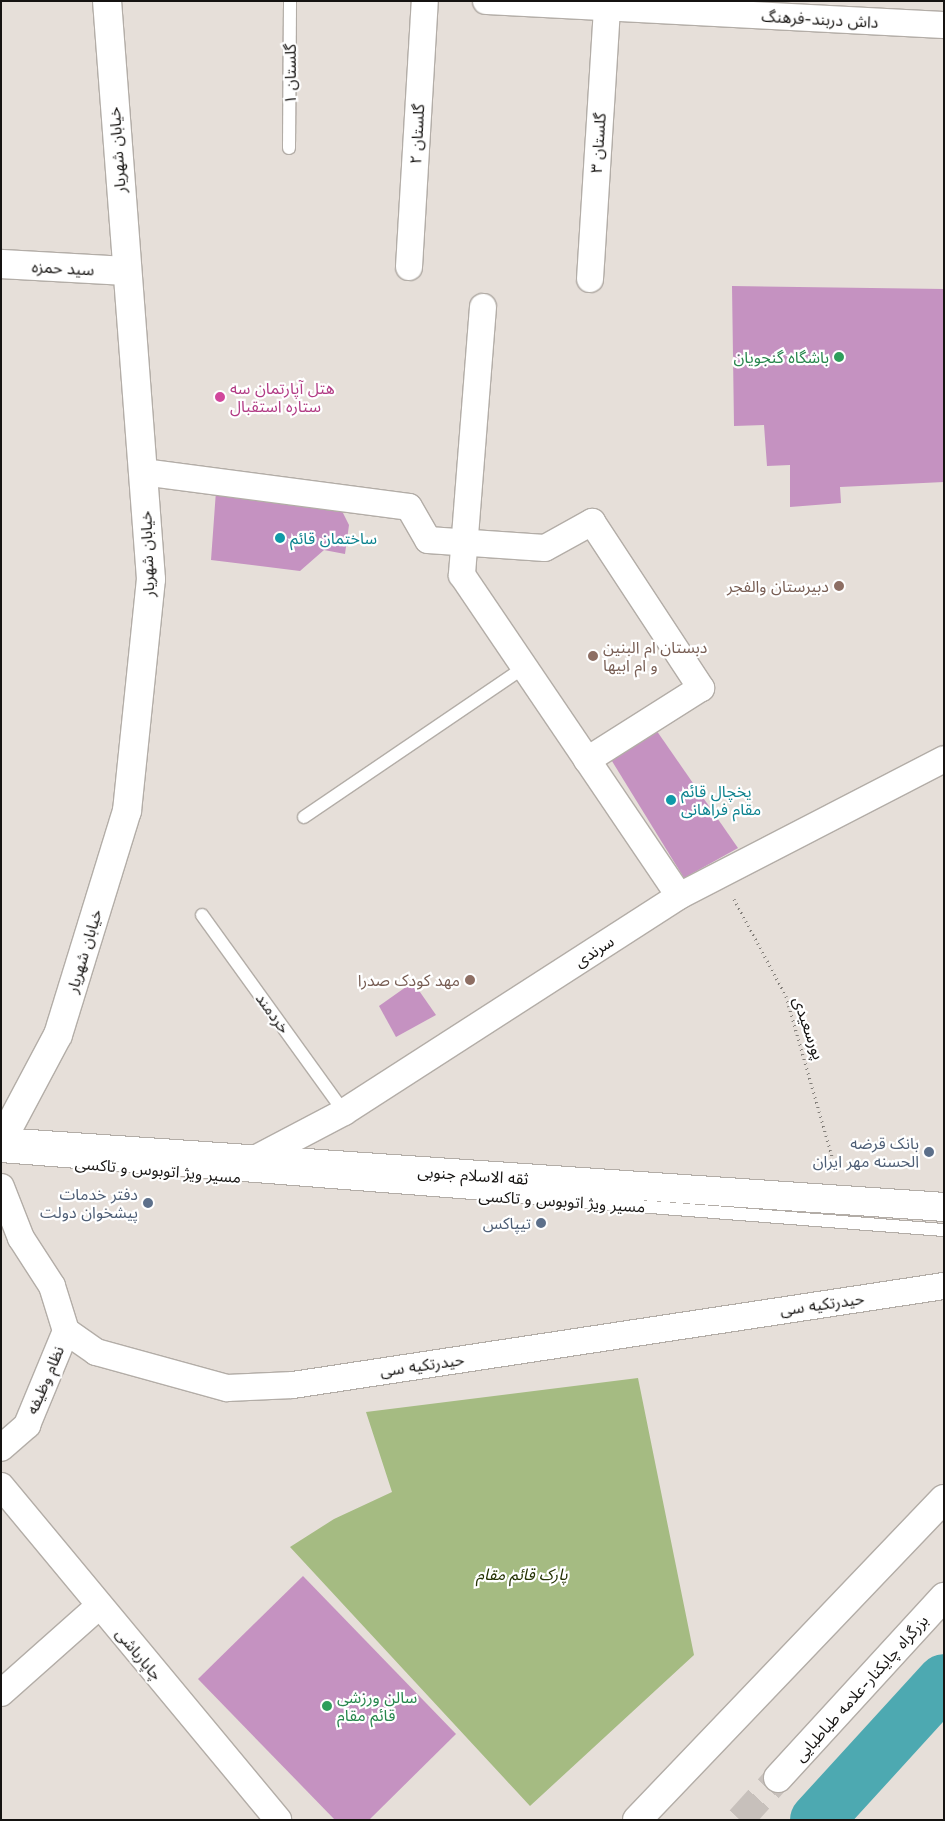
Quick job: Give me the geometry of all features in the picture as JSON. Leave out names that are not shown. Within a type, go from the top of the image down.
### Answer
[{"type":"main road","name":"خیابان شهریار","points":[[1,1142],[58,1035],[127,811],[151,579],[126,271],[107,1]]},
{"type":"main road","name":"سید حمزه","points":[[1,264],[126,271]]},
{"type":"main road","name":"ثقه الاسلام جنوبی","points":[[1,1142],[944,1208]]},
{"type":"main road","points":[[637,1820],[660,1793],[944,1499]]},
{"type":"main road","name":"بزرگراه چایکنار-علامه طباطبایی","points":[[778,1778],[944,1597]]},
{"type":"main road","points":[[660,1793],[661,1820]]},
{"type":"street","name":"گلستان ۲","points":[[409,267],[425,1]]},
{"type":"street","name":"داش دربند-فرهنگ","points":[[486,1],[607,8],[655,6],[944,25]]},
{"type":"street","name":"گلستان ۳","points":[[590,279],[607,8]]},
{"type":"street","points":[[483,307],[462,575],[680,896]]},
{"type":"street","points":[[143,472],[409,507],[428,540],[545,548],[592,522],[701,688],[587,760]]},
{"type":"street","name":"سرندی","points":[[253,1160],[344,1112],[680,896],[944,759]]},
{"type":"street","points":[[1,1187],[21,1238],[52,1286],[66,1331]]},
{"type":"street","name":"حیدرتکیه سی","points":[[66,1331],[96,1352],[227,1388],[284,1385],[944,1286]]},
{"type":"street","name":"نظام وظیفه","points":[[1,1448],[27,1425],[66,1331]]},
{"type":"street","name":"چاپارباشی","points":[[1,1486],[278,1820]]},
{"type":"street","points":[[1,1693],[99,1606]]},
{"type":"lane","name":"گلستان ۱","points":[[289,148],[290,1]]},
{"type":"lane","points":[[304,817],[525,667]]},
{"type":"lane","name":"خردمند","points":[[202,915],[344,1112]]},
{"type":"lane","name":"مسیر ویژ اتوبوس و تاکسی","points":[[1,1156],[944,1230]]},
{"type":"path","name":"پورسعیدی","points":[[721,874],[786,996],[814,1081],[844,1201]]},
{"type":"green space","name":"پارک قائم مقام","points":[[638,1378],[694,1655],[530,1806],[290,1547],[334,1519],[392,1492],[366,1412]]},
{"type":"building","name":"باشگاه گنجویان","points":[[732,286],[944,289],[944,482],[840,487],[841,503],[790,507],[790,465],[767,466],[764,425],[734,426]]},
{"type":"building","name":"ساختمان قائم","points":[[216,491],[339,505],[349,525],[345,554],[324,550],[300,571],[211,560]]},
{"type":"building","name":"یخچال قائم مقام فراهانی","points":[[652,724],[738,848],[684,878],[607,753]]},
{"type":"building","points":[[413,982],[436,1015],[396,1037],[379,1006]]},
{"type":"building","name":"سالن ورزشی قائم مقام","points":[[303,1576],[456,1734],[369,1820],[335,1820],[198,1679]]},
{"type":"waterway","points":[[817,1820],[944,1681]]},
{"type":"tunnel","points":[[740,1820],[778,1778]]},
{"type":"place","name":"باشگاه گنجویان","points":[[839,357]]},
{"type":"place","name":"هتل آپارتمان سه ستاره استقبال","points":[[220,397]]},
{"type":"place","name":"ساختمان قائم","points":[[280,538]]},
{"type":"place","name":"دبیرستان والفجر","points":[[839,586]]},
{"type":"place","name":"دبستان ام البنین و ام ابیها","points":[[593,656]]},
{"type":"place","name":"یخچال قائم مقام فراهانی","points":[[671,800]]},
{"type":"place","name":"مهد کودک صدرا","points":[[470,980]]},
{"type":"place","name":"بانک قرضه الحسنه مهر ایران","points":[[929,1152]]},
{"type":"place","name":"دفتر خدمات پیشخوان دولت","points":[[148,1203]]},
{"type":"place","name":"تیپاکس","points":[[541,1223]]},
{"type":"place","name":"سالن ورزشی قائم مقام","points":[[327,1706]]}]
